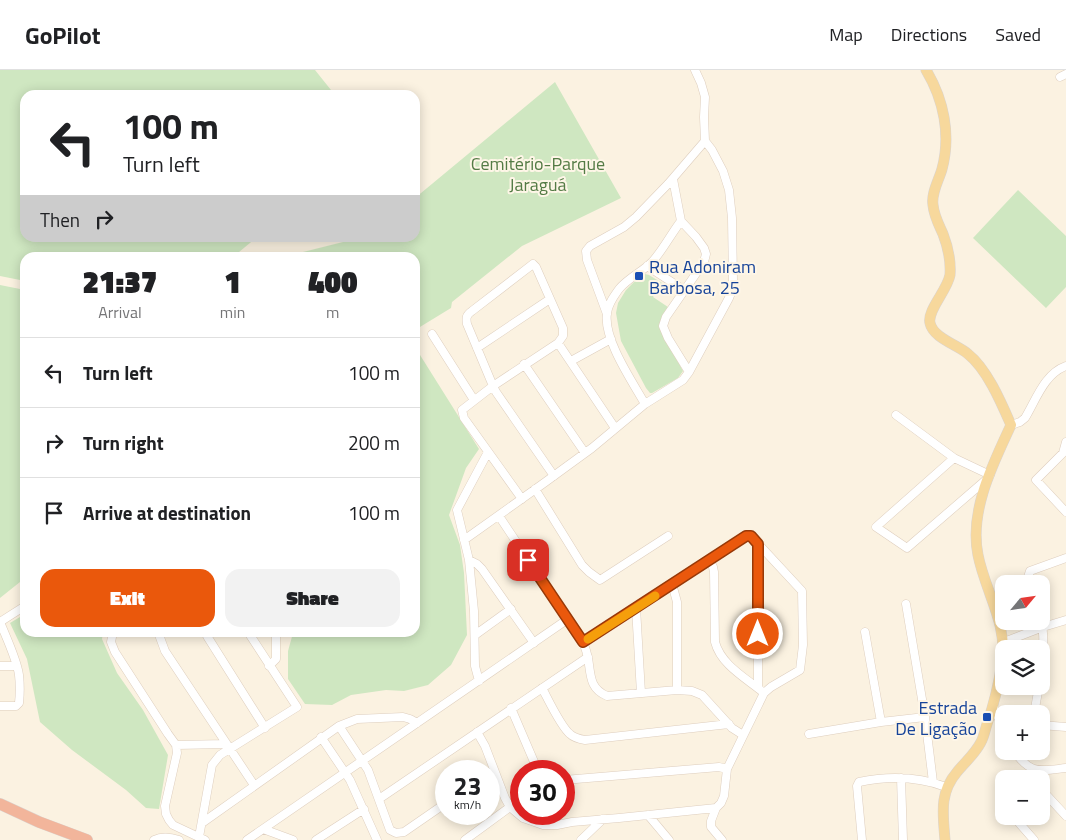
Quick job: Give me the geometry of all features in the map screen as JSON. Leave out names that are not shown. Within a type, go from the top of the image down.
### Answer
[{"type":"highway","points":[[0,804],[39,822],[87,840]]},
{"type":"main road","points":[[926,70],[935,86],[943,113],[946,155],[932,203],[946,243],[950,264],[946,288],[933,309],[930,324],[936,334],[968,353],[980,367],[994,388],[1011,425],[989,476],[976,524],[978,556],[1003,640]]},
{"type":"main road","points":[[945,840],[943,801],[946,787],[980,745],[995,695]]},
{"type":"street","points":[[464,540],[585,453],[645,404],[683,380],[690,372],[725,308],[733,288],[730,190],[723,171],[705,141],[705,96],[702,84],[695,70]]},
{"type":"street","points":[[645,404],[611,339],[607,314],[587,260],[586,251],[590,246],[631,222],[705,141]]},
{"type":"street","points":[[673,178],[681,221],[704,248],[706,254],[704,262],[666,317],[663,326],[668,338],[690,372]]},
{"type":"street","points":[[607,314],[611,302],[621,287],[660,253],[681,221]]},
{"type":"street","points":[[522,499],[464,418],[462,410],[474,400],[493,386],[524,364],[558,343],[563,336],[563,331],[535,265],[531,265],[466,316],[467,324],[493,386],[554,476]]},
{"type":"street","points":[[647,266],[684,290]]},
{"type":"street","points":[[477,348],[550,299]]},
{"type":"street","points":[[432,334],[474,400]]},
{"type":"street","points":[[571,361],[611,339]]},
{"type":"street","points":[[558,343],[615,428]]},
{"type":"street","points":[[524,364],[585,453]]},
{"type":"street","points":[[1011,425],[1025,418],[1049,378],[1065,369]]},
{"type":"street","points":[[896,415],[954,458],[989,476],[907,548],[876,526],[954,458]]},
{"type":"street","points":[[1066,442],[1065,455],[1036,478],[1036,481],[1066,512]]},
{"type":"street","points":[[479,681],[475,666],[473,594],[469,560],[457,510],[488,452]]},
{"type":"street","points":[[535,489],[582,565],[600,580],[668,536]]},
{"type":"street","points":[[499,516],[583,642],[588,657],[591,679],[600,692],[607,696],[677,690],[692,691],[702,695],[732,728],[743,735]]},
{"type":"street","points":[[583,642],[746,536],[751,536],[802,591],[803,645],[800,670],[771,687],[761,690]]},
{"type":"street","points":[[722,840],[711,827],[711,821],[716,808],[724,796],[726,769],[743,735],[761,690],[758,544]]},
{"type":"street","points":[[469,560],[482,569],[534,643]]},
{"type":"street","points":[[709,560],[714,572],[716,647],[726,663],[761,690]]},
{"type":"street","points":[[1029,575],[1030,572],[1065,561]]},
{"type":"street","points":[[671,585],[677,602],[677,690]]},
{"type":"street","points":[[906,604],[925,716],[933,782]]},
{"type":"street","points":[[636,608],[641,693]]},
{"type":"street","points":[[0,706],[16,706],[19,703],[19,674],[0,622],[20,609]]},
{"type":"street","points":[[475,635],[511,610]]},
{"type":"street","points":[[247,840],[568,619]]},
{"type":"street","points":[[1050,623],[1066,620]]},
{"type":"street","points":[[1008,640],[1029,630]]},
{"type":"street","points":[[865,632],[881,722]]},
{"type":"street","points":[[112,637],[111,642],[115,652],[176,745],[177,753],[165,806],[166,814],[173,825],[202,839],[202,823],[212,765],[228,746],[265,728],[297,707],[251,637]]},
{"type":"street","points":[[160,637],[165,651],[254,785]]},
{"type":"street","points":[[208,637],[265,728]]},
{"type":"street","points":[[269,666],[276,658],[276,637]]},
{"type":"street","points":[[379,799],[588,657]]},
{"type":"street","points":[[0,666],[16,666]]},
{"type":"street","points":[[542,688],[565,728],[572,735],[585,740],[729,724]]},
{"type":"street","points":[[993,706],[995,710]]},
{"type":"street","points":[[511,708],[533,760]]},
{"type":"street","points":[[809,734],[925,716]]},
{"type":"street","points":[[202,823],[339,726],[352,720],[403,717],[417,723]]},
{"type":"street","points":[[339,726],[368,770],[390,830],[396,833],[404,832],[435,811]]},
{"type":"street","points":[[1050,726],[1066,727]]},
{"type":"street","points":[[477,732],[485,746],[489,760]]},
{"type":"street","points":[[321,737],[350,780],[377,840]]},
{"type":"street","points":[[176,745],[228,746]]},
{"type":"street","points":[[1021,760],[1036,770]]},
{"type":"street","points":[[575,779],[719,767],[726,769]]},
{"type":"street","points":[[1047,770],[1066,768]]},
{"type":"street","points":[[862,840],[858,783],[901,778],[933,782],[946,787]]},
{"type":"street","points":[[901,778],[903,840]]},
{"type":"street","points":[[466,840],[510,806],[500,788]]},
{"type":"street","points":[[1050,799],[1066,816]]},
{"type":"street","points":[[575,822],[716,808]]},
{"type":"street","points":[[316,840],[364,809]]},
{"type":"street","points":[[648,815],[669,840]]},
{"type":"street","points":[[581,840],[603,820]]},
{"type":"street","points":[[1021,825],[1034,840]]},
{"type":"street","points":[[262,829],[293,840]]},
{"type":"street","points":[[477,832],[483,840]]},
{"type":"street","points":[[154,840],[170,837],[179,840]]},
{"type":"green space","points":[[0,70],[315,70],[331,90],[20,90],[20,242],[251,242],[239,252],[20,252],[20,280],[0,276]]},
{"type":"green space","name":"Cemitério-Parque Jaraguá","points":[[555,82],[621,198],[522,246],[452,302],[451,308],[420,327],[420,252],[303,252],[343,242],[420,242],[420,194]]},
{"type":"green space","points":[[1018,190],[1066,236],[1066,287],[1046,308],[973,238]]},
{"type":"green space","points":[[645,274],[662,283],[653,297],[668,307],[660,321],[660,328],[683,371],[678,378],[652,393],[646,388],[621,341],[616,313],[618,303],[626,290],[639,277]]},
{"type":"green space","points":[[0,285],[20,289],[20,582],[0,598]]},
{"type":"green space","points":[[420,355],[479,449],[466,468],[449,515],[460,545],[464,573],[467,635],[451,665],[428,685],[404,691],[386,690],[351,695],[332,705],[305,704],[288,679],[288,651],[292,637],[420,637]]},
{"type":"green space","points":[[20,617],[20,637],[102,637],[117,673],[143,710],[168,755],[159,809],[146,808],[126,790],[72,750],[40,722],[27,659],[10,623]]},
{"type":"slow traffic","points":[[588,639],[655,596]]},
{"type":"place","name":"Rua Adoniram Barbosa, 25","points":[[639,276]]},
{"type":"place","name":"Estrada De Ligação","points":[[987,717]]},
{"type":"route","points":[[528,560],[583,642],[746,536],[751,536],[758,544],[758,634]]}]
